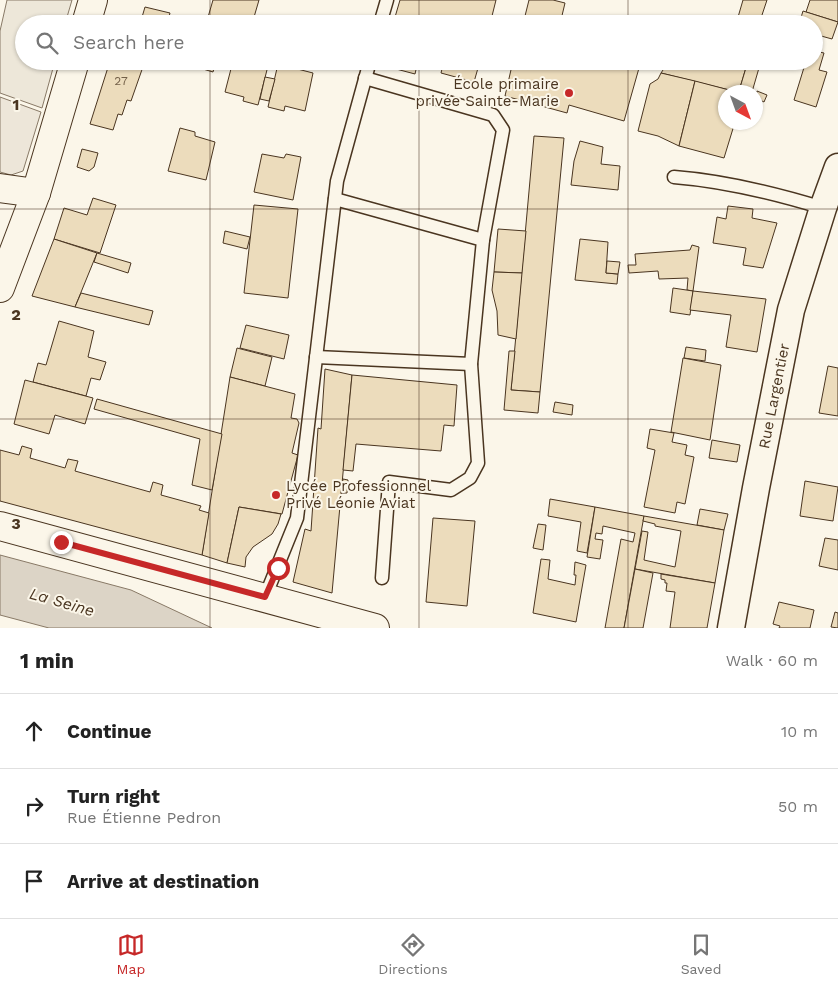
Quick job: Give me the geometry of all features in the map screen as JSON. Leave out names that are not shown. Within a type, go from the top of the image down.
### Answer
[{"type":"street","points":[[89,15],[93,0]]},
{"type":"street","points":[[0,288],[36,192],[72,70]]},
{"type":"street","name":"Rue Largentier","points":[[731,628],[791,310],[823,208],[838,168]]},
{"type":"street","points":[[0,188],[36,192]]},
{"type":"street","points":[[0,526],[375,628]]},
{"type":"lane","points":[[383,15],[387,0]]},
{"type":"lane","points":[[265,597],[296,518],[337,181],[367,70]]},
{"type":"lane","points":[[365,78],[493,115],[503,130],[483,240],[471,364],[478,463],[470,478],[451,490],[389,482],[382,578]]},
{"type":"lane","points":[[674,177],[704,179],[768,192],[823,208]]},
{"type":"lane","points":[[335,199],[483,240]]},
{"type":"lane","points":[[316,357],[471,364]]},
{"type":"shaded area","points":[[7,0],[72,0],[68,15],[15,15],[15,70],[53,70],[42,108],[0,93],[0,31]]},
{"type":"shaded area","points":[[0,97],[41,112],[23,171],[11,175],[0,172]]},
{"type":"water","name":"La Seine","points":[[0,555],[131,590],[212,628],[49,628],[0,615]]},
{"type":"building","points":[[213,0],[259,0],[255,15],[209,15]]},
{"type":"building","points":[[400,0],[496,0],[492,15],[396,15]]},
{"type":"building","points":[[529,0],[553,0],[565,3],[562,15],[525,15]]},
{"type":"building","points":[[743,0],[767,0],[762,15],[739,15]]},
{"type":"building","points":[[810,0],[838,0],[838,22],[823,17],[823,15],[806,12]]},
{"type":"building","points":[[145,7],[170,13],[169,15],[143,15]]},
{"type":"building","points":[[803,11],[816,15],[802,15]]},
{"type":"building","points":[[823,17],[838,22],[832,39],[823,36]]},
{"type":"building","points":[[107,70],[142,70],[131,101],[127,100],[122,115],[118,114],[113,130],[90,124]]},
{"type":"building","points":[[231,70],[267,70],[258,105],[243,101],[244,97],[225,92]]},
{"type":"building","points":[[277,70],[301,70],[313,73],[305,111],[285,106],[284,111],[268,107]]},
{"type":"building","points":[[400,70],[416,70],[415,74]]},
{"type":"building","points":[[442,70],[477,70],[474,82],[441,73]]},
{"type":"building","points":[[511,70],[638,70],[624,121],[569,105],[567,113],[505,96]]},
{"type":"building","points":[[663,70],[745,70],[741,85],[718,85],[718,87],[661,73]]},
{"type":"building","points":[[745,70],[758,70],[754,85],[741,85]]},
{"type":"building","points":[[803,70],[827,72],[816,107],[794,100]]},
{"type":"building","points":[[661,73],[695,81],[679,146],[658,136],[638,131],[650,84],[658,79]]},
{"type":"building","points":[[265,77],[275,79],[269,101],[260,99]]},
{"type":"building","points":[[695,81],[718,87],[718,130],[733,130],[724,158],[679,146]]},
{"type":"building","points":[[763,93],[767,95],[763,102]]},
{"type":"building","points":[[180,128],[195,132],[195,136],[215,142],[206,180],[168,171]]},
{"type":"building","points":[[534,136],[564,138],[540,392],[511,390]]},
{"type":"building","points":[[580,141],[603,147],[601,164],[620,166],[618,190],[571,185],[574,161]]},
{"type":"building","points":[[82,149],[98,153],[94,167],[89,171],[77,167]]},
{"type":"building","points":[[262,154],[284,158],[286,154],[301,157],[293,200],[254,192]]},
{"type":"building","points":[[93,198],[116,205],[100,253],[54,239],[64,208],[87,215]]},
{"type":"building","points":[[254,205],[298,209],[288,298],[244,293]]},
{"type":"building","points":[[728,206],[753,209],[752,218],[777,223],[763,268],[743,265],[746,248],[713,243],[717,217],[726,219]]},
{"type":"building","points":[[498,229],[526,231],[522,273],[494,272]]},
{"type":"building","points":[[225,231],[250,237],[247,249],[223,243]]},
{"type":"building","points":[[54,239],[97,253],[75,307],[32,296]]},
{"type":"building","points":[[580,239],[608,242],[606,273],[618,274],[617,284],[575,280]]},
{"type":"building","points":[[692,245],[699,247],[693,291],[687,290],[688,278],[659,279],[658,271],[629,273],[628,265],[636,265],[635,254],[690,250]]},
{"type":"building","points":[[97,253],[131,263],[128,273],[94,262]]},
{"type":"building","points":[[607,261],[620,262],[618,274],[606,273]]},
{"type":"building","points":[[494,272],[522,273],[516,339],[498,335],[497,311],[492,290]]},
{"type":"building","points":[[673,288],[693,291],[690,315],[670,312]]},
{"type":"building","points":[[693,291],[766,299],[757,352],[726,347],[731,315],[690,310]]},
{"type":"building","points":[[81,293],[153,311],[149,325],[75,307]]},
{"type":"building","points":[[59,321],[94,331],[88,357],[106,362],[100,380],[91,378],[86,396],[33,382],[38,363],[46,365]]},
{"type":"building","points":[[246,325],[289,335],[284,359],[240,348]]},
{"type":"building","points":[[686,347],[706,350],[705,361],[684,358]]},
{"type":"building","points":[[237,348],[272,357],[265,386],[230,377]]},
{"type":"building","points":[[509,351],[515,351],[511,390],[540,392],[538,413],[504,410]]},
{"type":"building","points":[[683,358],[721,365],[710,440],[671,432]]},
{"type":"building","points":[[828,366],[838,368],[838,416],[819,413]]},
{"type":"building","points":[[325,369],[352,375],[332,593],[293,582],[305,529],[311,531],[318,428],[321,429]]},
{"type":"building","points":[[352,375],[457,385],[454,426],[444,425],[441,451],[356,444],[353,471],[343,470]]},
{"type":"building","points":[[230,377],[295,394],[291,418],[297,419],[299,423],[292,453],[298,455],[282,514],[239,507],[227,563],[202,555]]},
{"type":"building","points":[[25,380],[93,398],[85,424],[55,415],[49,434],[14,424]]},
{"type":"building","points":[[97,399],[222,434],[212,490],[192,485],[200,439],[94,409]]},
{"type":"building","points":[[555,402],[573,405],[572,415],[553,412]]},
{"type":"building","points":[[650,429],[674,433],[672,442],[687,445],[685,455],[694,457],[685,504],[677,502],[675,513],[644,507],[655,450],[647,448]]},
{"type":"building","points":[[712,440],[740,445],[737,462],[709,458]]},
{"type":"building","points":[[22,446],[32,449],[30,458],[65,468],[68,459],[78,461],[75,471],[150,492],[153,482],[163,485],[161,495],[201,506],[199,510],[209,513],[202,555],[0,501],[0,450],[19,455]]},
{"type":"building","points":[[343,479],[348,480],[347,493],[341,493]]},
{"type":"building","points":[[805,481],[838,487],[833,521],[800,516]]},
{"type":"building","points":[[550,499],[595,507],[587,553],[577,551],[581,522],[548,516]]},
{"type":"building","points":[[239,507],[281,514],[272,534],[253,547],[246,557],[245,567],[227,563]]},
{"type":"building","points":[[595,507],[644,516],[624,628],[605,628],[621,539],[633,542],[635,533],[603,526],[602,534],[596,533],[595,539],[603,540],[600,559],[587,557]]},
{"type":"building","points":[[700,509],[728,514],[724,530],[697,525]]},
{"type":"building","points":[[644,516],[724,530],[715,583],[635,569],[642,531],[648,532],[644,560],[675,567],[681,531],[655,526],[655,524],[643,521]]},
{"type":"building","points":[[433,518],[475,521],[467,606],[426,602]]},
{"type":"building","points":[[538,524],[546,525],[543,550],[533,548]]},
{"type":"building","points":[[825,538],[838,540],[838,570],[819,566]]},
{"type":"building","points":[[541,559],[550,560],[548,579],[575,585],[575,562],[586,565],[576,622],[533,613]]},
{"type":"building","points":[[635,569],[653,573],[643,628],[624,628]]},
{"type":"building","points":[[661,574],[715,583],[707,628],[670,628],[675,592],[666,591],[667,583],[661,579]]},
{"type":"building","points":[[779,602],[814,610],[810,628],[779,628],[780,626],[773,624]]},
{"type":"building","points":[[835,612],[838,613],[838,628],[831,627]]},
{"type":"place","name":"École primaire privée Sainte-Marie","points":[[569,93]]},
{"type":"place","name":"Lycée Professionnel Privé Léonie Aviat","points":[[276,495]]},
{"type":"route","points":[[61,542],[265,597],[278,568]]}]
